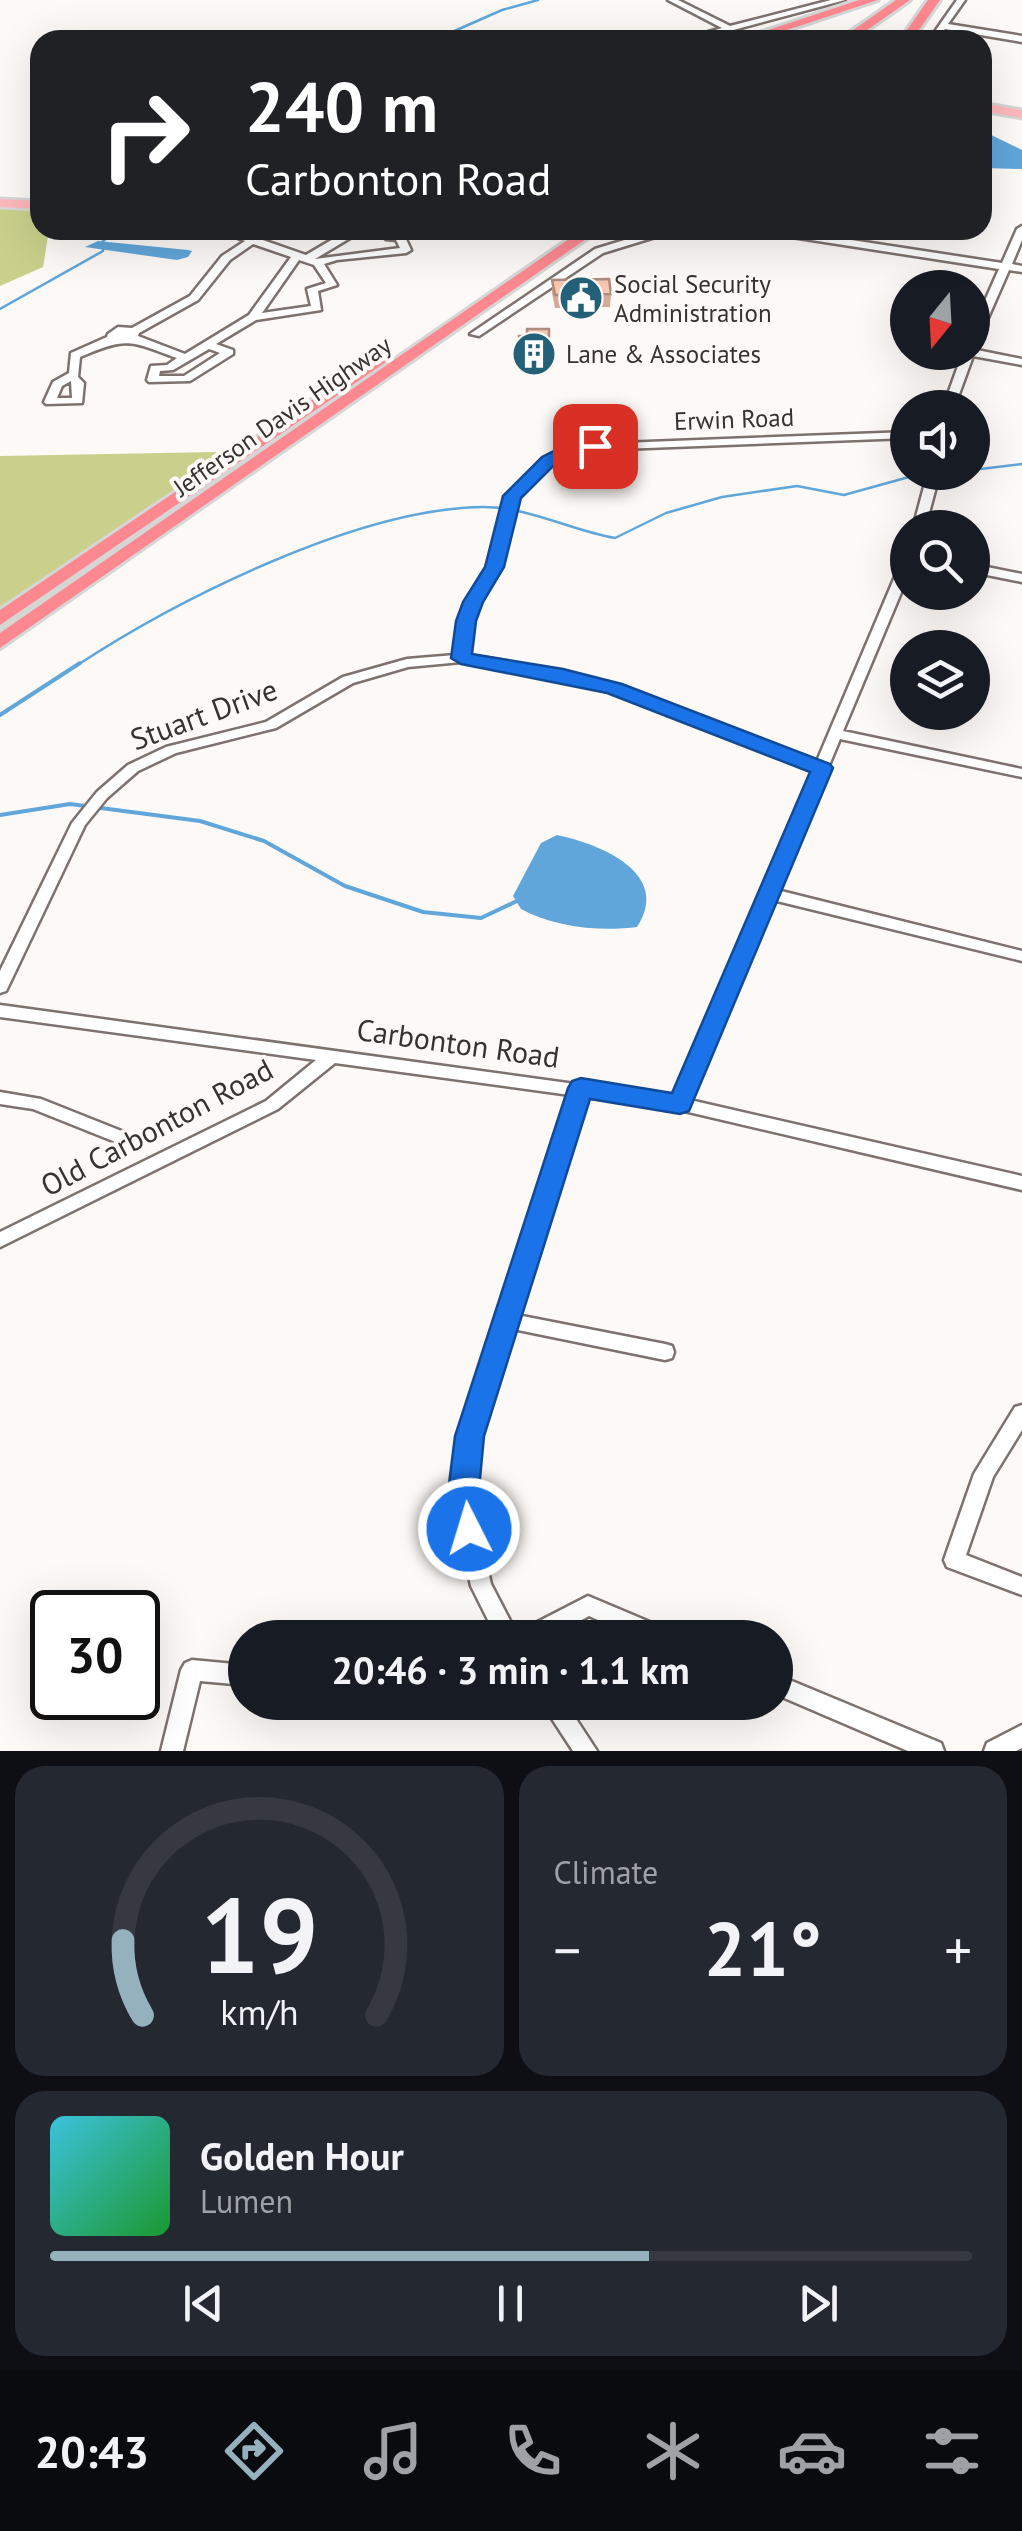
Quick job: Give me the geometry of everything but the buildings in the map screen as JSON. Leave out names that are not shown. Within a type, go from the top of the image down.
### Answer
[{"type":"highway","points":[[776,30],[872,0]]},
{"type":"highway","points":[[860,30],[904,0]]},
{"type":"highway","points":[[880,30],[923,0]]},
{"type":"highway","points":[[913,30],[934,0]]},
{"type":"highway","name":"Jefferson Davis Highway","points":[[0,619],[559,240]]},
{"type":"highway","name":"Jefferson Davis Highway","points":[[0,642],[559,240]]},
{"type":"main road","points":[[992,109],[1022,114]]},
{"type":"main road","points":[[0,203],[30,204]]},
{"type":"street","points":[[672,0],[730,29]]},
{"type":"street","points":[[726,30],[842,0]]},
{"type":"street","points":[[939,30],[961,0]]},
{"type":"street","points":[[942,26],[967,30]]},
{"type":"street","points":[[992,34],[1022,39]]},
{"type":"street","points":[[990,302],[1022,228]]},
{"type":"street","points":[[132,335],[194,298],[226,258],[252,240],[307,260],[406,250],[401,240]]},
{"type":"street","points":[[206,344],[229,352],[186,380],[153,380],[154,368],[169,368],[184,357],[206,344],[253,317],[307,260],[340,240]]},
{"type":"street","points":[[475,334],[599,251],[635,240]]},
{"type":"street","points":[[833,240],[1022,269]]},
{"type":"street","points":[[253,317],[317,308],[312,289],[332,285],[307,260]]},
{"type":"street","points":[[73,377],[76,355],[115,338],[116,331],[184,357]]},
{"type":"street","points":[[990,356],[1022,362]]},
{"type":"street","name":"Erwin Road","points":[[461,658],[466,621],[495,567],[512,496],[548,461],[566,452],[595,446],[890,436]]},
{"type":"street","points":[[990,572],[1022,578]]},
{"type":"street","points":[[680,1104],[890,604]]},
{"type":"street","name":"Stuart Drive","points":[[0,987],[80,822],[102,795],[133,768],[172,750],[271,724],[348,680],[407,663],[461,658],[563,675],[614,689],[822,768]]},
{"type":"street","points":[[837,734],[1022,774]]},
{"type":"street","points":[[766,894],[1022,956]]},
{"type":"street","name":"Carbonton Road","points":[[0,1011],[680,1104],[1022,1184]]},
{"type":"street","name":"Old Carbonton Road","points":[[0,1240],[272,1105],[334,1055]]},
{"type":"street","points":[[499,1620],[481,1586],[462,1500],[469,1436],[581,1088]]},
{"type":"street","points":[[0,1098],[35,1103],[118,1137]]},
{"type":"street","points":[[504,1320],[665,1352]]},
{"type":"street","points":[[1022,1414],[984,1474],[954,1560],[1022,1586]]},
{"type":"street","points":[[561,1620],[588,1606],[621,1620]]},
{"type":"street","points":[[172,1751],[192,1670],[228,1673]]},
{"type":"street","points":[[793,1692],[933,1751]]},
{"type":"street","points":[[564,1720],[586,1751]]},
{"type":"street","points":[[995,1751],[1022,1736]]},
{"type":"green space","points":[[0,207],[30,210],[30,240],[47,240],[43,267],[0,286]]},
{"type":"green space","points":[[265,451],[0,629],[0,456]]},
{"type":"water","points":[[992,135],[1022,150],[1022,169],[992,168]]},
{"type":"water","points":[[98,241],[192,251],[188,257],[177,260],[85,247]]},
{"type":"water","points":[[557,835],[610,854],[638,877],[645,891],[645,908],[637,927],[578,927],[521,909],[513,896],[541,843]]},
{"type":"waterway","points":[[457,30],[502,10],[538,0]]},
{"type":"waterway","points":[[0,309],[103,251],[104,240]]},
{"type":"waterway","points":[[990,468],[1022,464]]},
{"type":"waterway","points":[[76,666],[165,613],[271,562],[381,523],[434,511],[500,508],[615,538],[666,513],[722,497],[797,486],[844,495],[890,482]]},
{"type":"waterway","points":[[0,715],[80,663]]},
{"type":"waterway","points":[[0,815],[70,804],[200,821],[264,841],[345,886],[423,912],[481,918],[517,901]]},
{"type":"place","name":"Social Security Administration","points":[[581,298]]},
{"type":"place","name":"Lane & Associates","points":[[534,354]]},
{"type":"route","points":[[469,1529],[462,1500],[469,1436],[581,1088],[680,1104],[822,768],[614,689],[563,675],[461,658],[466,621],[495,567],[512,496],[548,461],[566,452],[595,446]]}]
